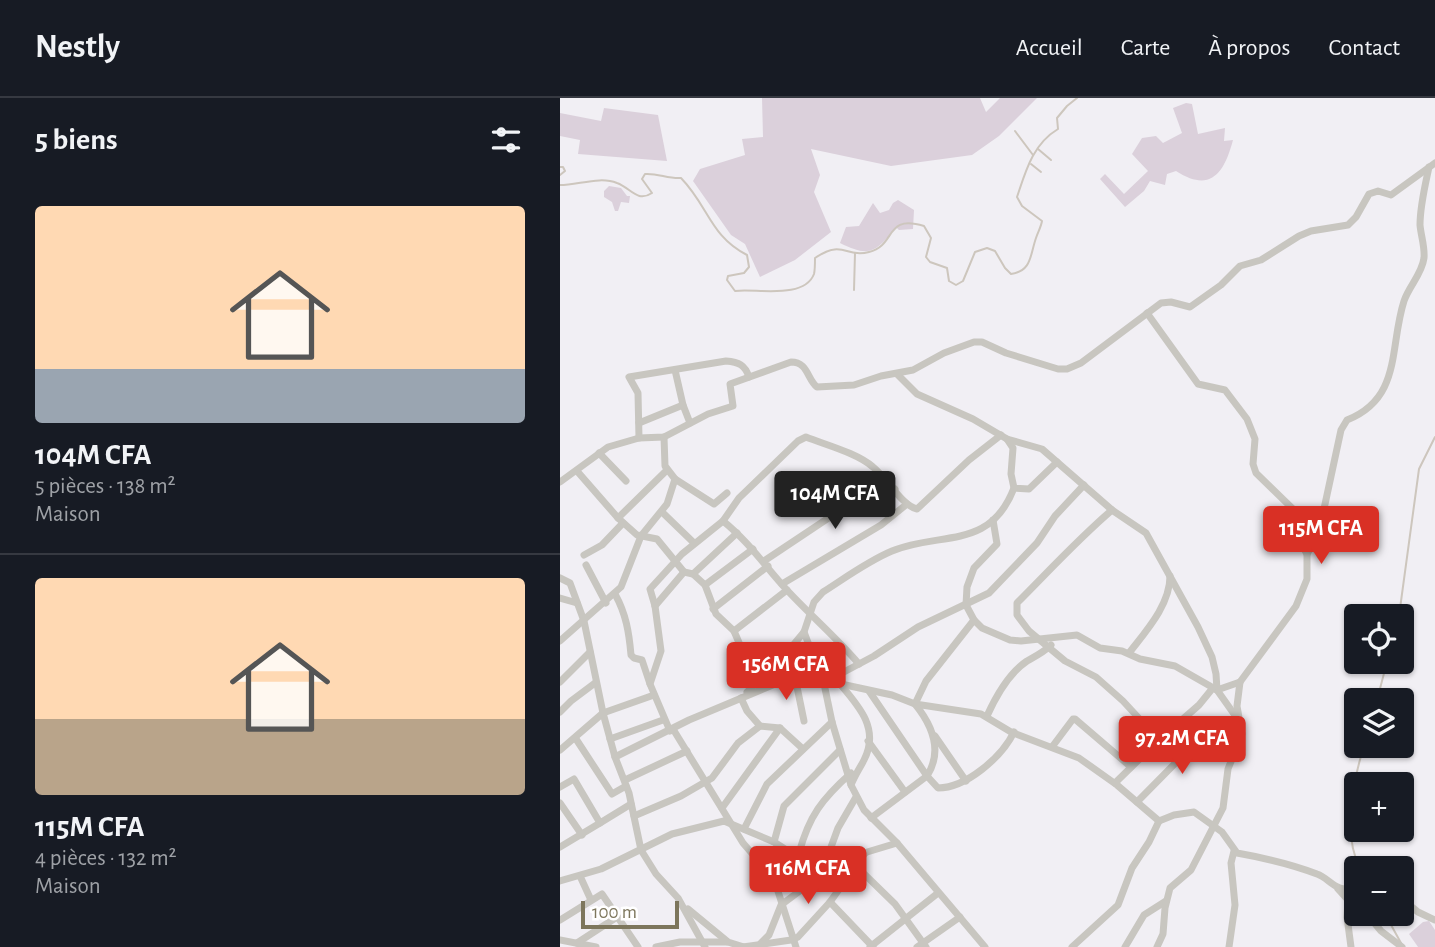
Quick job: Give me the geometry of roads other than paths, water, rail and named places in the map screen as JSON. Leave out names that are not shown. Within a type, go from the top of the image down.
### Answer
[{"type":"street","points":[[560,482],[608,447],[639,438],[664,437],[690,423],[733,406],[730,384],[794,362],[808,371],[817,387],[854,385],[913,370],[944,353],[982,342],[1037,364],[1067,369],[1081,363],[1164,302],[1190,307],[1221,285],[1240,266],[1261,260],[1311,231],[1348,225],[1356,217],[1369,194],[1378,191],[1391,195],[1432,165]]},
{"type":"street","points":[[1157,947],[1163,934],[1170,888],[1191,870],[1223,808],[1228,769],[1241,740],[1237,706],[1240,682],[1296,606],[1307,579],[1307,554],[1320,531],[1341,430],[1347,419],[1359,416],[1380,397],[1392,365],[1403,304],[1424,257],[1421,215],[1432,165]]},
{"type":"street","points":[[1147,313],[1198,384],[1225,390],[1247,419],[1255,439],[1253,464],[1256,473],[1293,509],[1300,542],[1307,554]]},
{"type":"street","points":[[639,438],[637,388],[629,377],[733,361],[744,367],[749,377]]},
{"type":"street","points":[[675,370],[690,423]]},
{"type":"street","points":[[897,374],[917,394],[1004,437],[1037,446],[1112,510],[1146,533],[1179,589],[1212,657],[1216,674],[1215,690]]},
{"type":"street","points":[[639,423],[683,405]]},
{"type":"street","points":[[664,437],[667,470],[675,479],[714,504],[727,493]]},
{"type":"street","points":[[650,684],[661,651],[650,589],[694,543],[723,521],[739,498],[804,437],[863,460],[895,489],[907,504],[912,508],[919,508],[969,460],[1004,437]]},
{"type":"street","points":[[742,697],[780,661],[804,632],[814,602],[823,592],[888,552],[957,538],[993,520],[1007,506],[1014,488],[1011,474],[1013,448],[1004,437]]},
{"type":"street","points":[[599,453],[626,481]]},
{"type":"street","points":[[1014,488],[1029,489],[1057,462]]},
{"type":"street","points":[[584,555],[602,545],[667,470]]},
{"type":"street","points":[[577,471],[621,520],[641,536],[657,539],[684,572],[694,574],[705,585],[713,609],[734,631],[746,659],[764,688]]},
{"type":"street","points":[[560,641],[621,587],[641,536],[667,504],[675,479]]},
{"type":"street","points":[[825,681],[859,664],[918,626],[967,605],[992,590],[1037,542],[1055,516],[1084,485]]},
{"type":"street","points":[[713,609],[766,564],[851,503],[878,501],[895,489]]},
{"type":"street","points":[[734,631],[784,587],[880,525],[907,504]]},
{"type":"street","points":[[1112,510],[1076,542],[1017,603],[1017,615],[1065,661],[1096,677],[1123,701],[1159,740]]},
{"type":"street","points":[[662,512],[694,543]]},
{"type":"street","points":[[993,520],[997,544],[973,570],[967,587],[967,605],[974,620],[982,628],[1010,640],[1077,635],[1100,648],[1175,666],[1215,690],[1240,722]]},
{"type":"street","points":[[723,521],[753,549],[784,587],[859,664]]},
{"type":"street","points":[[694,574],[737,533]]},
{"type":"street","points":[[705,585],[753,549]]},
{"type":"street","points":[[586,565],[606,603]]},
{"type":"street","points":[[655,606],[684,572]]},
{"type":"street","points":[[1129,653],[1160,609],[1168,593],[1170,576]]},
{"type":"street","points":[[560,578],[569,581],[584,621],[603,713],[615,757],[626,783],[641,850],[656,874],[697,918],[728,942],[744,947],[761,943],[796,943]]},
{"type":"street","points":[[615,594],[629,628],[631,655],[642,660],[663,720],[687,751],[752,855],[774,879],[796,943]]},
{"type":"street","points":[[562,601],[577,603]]},
{"type":"street","points":[[915,704],[926,681],[974,620]]},
{"type":"street","points":[[804,632],[825,681],[832,723],[856,797],[871,818],[897,843],[983,946]]},
{"type":"street","points":[[987,716],[1011,677],[1058,638]]},
{"type":"street","points":[[560,682],[590,652]]},
{"type":"street","points":[[795,677],[804,721]]},
{"type":"street","points":[[615,757],[689,720],[795,677],[892,695],[915,704],[975,711],[1014,732],[1079,758],[1115,783],[1159,821]]},
{"type":"street","points":[[1115,783],[1215,690],[1240,682]]},
{"type":"street","points":[[560,712],[596,683]]},
{"type":"street","points":[[799,853],[811,818],[866,757],[868,720],[840,684]]},
{"type":"street","points":[[869,691],[938,788],[949,788],[966,781],[1007,746],[1014,732]]},
{"type":"street","points":[[560,750],[603,713],[654,695]]},
{"type":"street","points":[[742,697],[747,711],[760,726],[780,728],[803,749]]},
{"type":"street","points":[[915,704],[966,781]]},
{"type":"street","points":[[1052,747],[1075,719],[1130,767]]},
{"type":"street","points":[[610,739],[663,720]]},
{"type":"street","points":[[744,829],[767,784],[832,723]]},
{"type":"street","points":[[634,816],[707,782],[738,743],[760,726]]},
{"type":"street","points":[[722,807],[780,728]]},
{"type":"street","points":[[1137,802],[1207,731]]},
{"type":"street","points":[[871,818],[927,776],[933,764],[935,736]]},
{"type":"street","points":[[576,739],[612,794],[626,783],[687,751]]},
{"type":"street","points":[[868,741],[905,792]]},
{"type":"street","points":[[774,842],[783,808],[840,750]]},
{"type":"street","points":[[851,785],[860,765]]},
{"type":"street","points":[[560,786],[574,779],[600,823]]},
{"type":"street","points":[[761,943],[769,935],[781,905],[801,890],[830,858],[838,828],[856,797]]},
{"type":"street","points":[[560,803],[563,813],[582,835]]},
{"type":"street","points":[[560,847],[631,804]]},
{"type":"street","points":[[1072,947],[1118,905],[1132,868],[1159,821],[1174,815],[1194,812],[1214,824],[1234,851],[1320,875],[1344,895]]},
{"type":"street","points":[[560,881],[580,876],[672,834],[729,821],[788,851],[830,858],[897,843]]},
{"type":"street","points":[[1229,947],[1236,896],[1231,863],[1234,851]]},
{"type":"street","points":[[796,943],[866,852]]},
{"type":"street","points":[[830,858],[850,876]]},
{"type":"street","points":[[856,866],[886,894],[922,946],[960,917]]},
{"type":"street","points":[[580,876],[591,900]]},
{"type":"street","points":[[1332,885],[1344,890]]},
{"type":"street","points":[[830,902],[872,947],[938,893]]},
{"type":"street","points":[[560,920],[602,894],[638,947]]},
{"type":"street","points":[[678,898],[704,945]]},
{"type":"street","points":[[1125,947],[1144,915],[1166,901]]},
{"type":"street","points":[[1414,909],[1435,920]]},
{"type":"street","points":[[577,943],[617,916]]},
{"type":"street","points":[[1349,926],[1351,947]]},
{"type":"street","points":[[1377,926],[1402,947]]},
{"type":"street","points":[[656,947],[680,942],[704,945],[728,942]]},
{"type":"street","points":[[560,944],[592,946]]},
{"type":"waterway","points":[[560,185],[610,181],[622,185],[638,196],[647,196],[652,193],[642,179],[645,174],[681,178],[717,230],[747,255],[749,267],[744,273],[728,276],[727,280],[735,291],[778,291],[800,287],[809,282],[814,274],[815,258],[838,249],[855,253],[869,252],[884,243],[896,227],[911,223],[924,226],[931,238],[926,257],[930,262],[947,268],[949,281],[956,285],[963,281],[975,252],[987,248],[995,251],[1011,274],[1027,266],[1042,221],[1022,206],[1017,197],[1036,150],[1058,129],[1057,118],[1077,98]]},
{"type":"waterway","points":[[1015,131],[1033,155]]},
{"type":"waterway","points":[[1038,149],[1051,160]]},
{"type":"waterway","points":[[1031,164],[1041,172]]},
{"type":"waterway","points":[[560,167],[565,171],[560,175]]},
{"type":"waterway","points":[[854,290],[855,253]]},
{"type":"waterway","points":[[1401,604],[1419,469],[1435,437]]},
{"type":"waterway","points":[[1380,688],[1384,674]]},
{"type":"waterway","points":[[1356,856],[1350,824],[1353,791],[1361,758]]},
{"type":"waterway","points":[[1392,926],[1401,943]]}]
